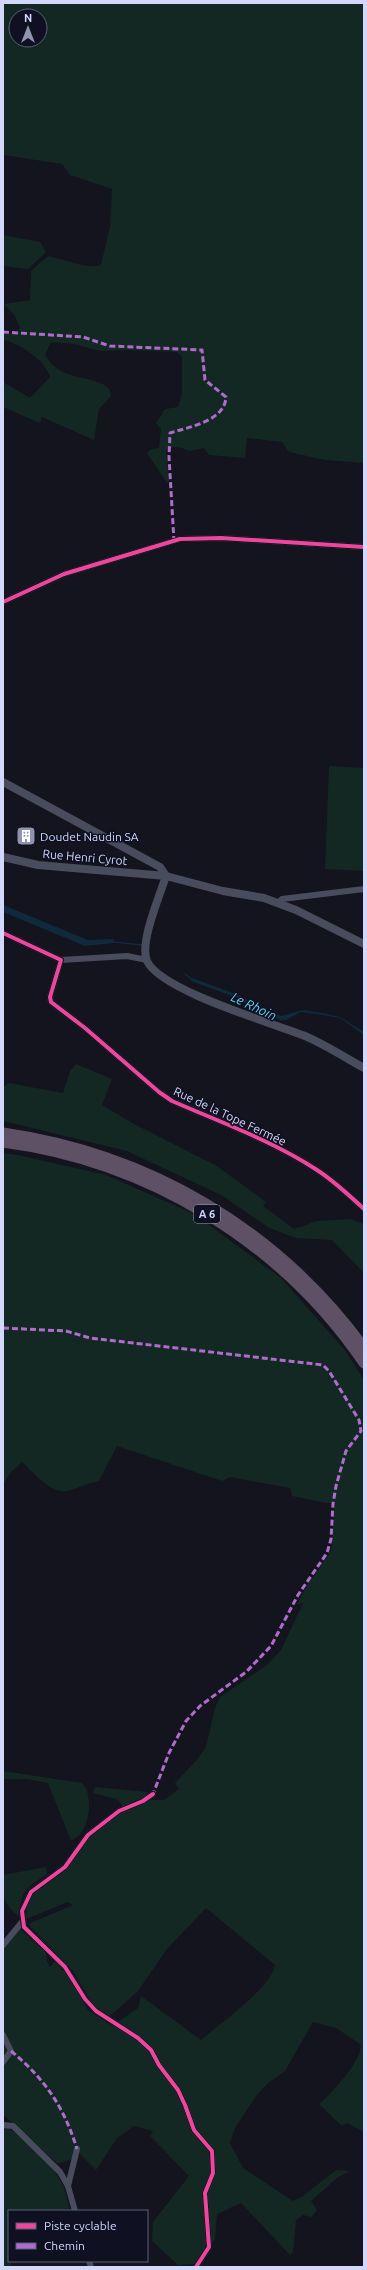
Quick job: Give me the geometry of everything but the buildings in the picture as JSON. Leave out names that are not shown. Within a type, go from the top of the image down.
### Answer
[{"type":"highway","name":"A 6","points":[[3,1133],[55,1142],[111,1158],[160,1179],[211,1206],[248,1231],[291,1266],[328,1304],[364,1348]]},
{"type":"highway","name":"A 6","points":[[3,1142],[63,1154],[113,1169],[166,1191],[207,1214],[252,1245],[293,1280],[329,1318],[364,1363]]},
{"type":"street","points":[[3,602],[64,574],[180,539],[221,538],[364,546]]},
{"type":"street","points":[[3,782],[160,867],[166,876],[146,942],[147,960],[154,970],[200,998],[305,1036],[364,1068]]},
{"type":"street","name":"Rue Henri Cyrot","points":[[3,857],[44,865],[166,876],[223,892],[264,898],[296,910],[364,944]]},
{"type":"street","points":[[278,903],[282,899],[364,889]]},
{"type":"street","points":[[3,933],[61,960],[127,956],[147,960]]},
{"type":"street","name":"Rue de la Tope Fermée","points":[[61,960],[50,997],[51,1002],[90,1032],[159,1092],[172,1101],[274,1146],[310,1165],[334,1182],[364,1209]]},
{"type":"street","points":[[153,1794],[143,1801],[119,1810],[88,1835],[65,1867],[34,1888],[27,1896],[22,1911],[22,1922],[24,1927],[65,1967],[92,2007],[102,2016],[138,2038],[151,2050],[159,2065],[180,2095],[194,2130],[212,2152],[213,2173],[204,2194],[209,2247],[196,2267]]},
{"type":"street","points":[[3,1945],[22,1922]]},
{"type":"street","points":[[3,2035],[12,2051],[3,2062]]},
{"type":"street","points":[[3,2119],[13,2126],[50,2162],[68,2186],[75,2210]]},
{"type":"street","points":[[3,2125],[13,2126]]},
{"type":"street","points":[[68,2186],[77,2149]]},
{"type":"green space","points":[[3,3],[364,3],[364,463],[325,460],[289,452],[282,442],[247,438],[245,458],[209,455],[204,448],[190,451],[173,447],[166,450],[169,481],[167,483],[147,453],[151,449],[159,448],[161,429],[156,423],[165,409],[178,407],[182,394],[182,357],[177,352],[126,350],[100,351],[75,344],[51,342],[45,355],[52,364],[69,374],[96,381],[110,390],[111,396],[99,409],[94,440],[42,417],[40,423],[3,407],[3,382],[30,398],[50,377],[43,365],[31,353],[16,344],[3,340],[3,333],[14,334],[20,328],[15,316],[4,304],[30,300],[31,271],[48,256],[83,265],[101,265],[110,226],[112,189],[70,175],[62,164],[3,155]]},
{"type":"green space","points":[[3,235],[40,242],[46,252],[28,269],[3,266]]},
{"type":"green space","points":[[329,766],[364,768],[363,871],[325,869]]},
{"type":"green space","points":[[76,1064],[112,1079],[102,1105],[132,1123],[217,1166],[266,1202],[263,1206],[294,1229],[317,1221],[350,1219],[364,1224],[364,1273],[332,1240],[296,1238],[269,1228],[223,1196],[127,1151],[3,1121],[3,1087],[9,1083],[63,1093],[70,1071]]},
{"type":"green space","points":[[3,1153],[106,1175],[194,1214],[281,1278],[344,1349],[364,1380],[364,2132],[347,2123],[342,2126],[319,2104],[346,2076],[357,2058],[360,2050],[360,2044],[336,2028],[313,2022],[285,2071],[268,2083],[256,2096],[235,2128],[230,2143],[243,2168],[293,2201],[303,2196],[336,2170],[350,2171],[338,2177],[311,2201],[317,2210],[312,2217],[303,2215],[296,2220],[293,2252],[290,2255],[241,2203],[217,2214],[215,2239],[195,2264],[178,2265],[152,2241],[153,2222],[189,2176],[150,2136],[153,2131],[134,2126],[117,2138],[96,2170],[79,2153],[75,2153],[71,2159],[58,2164],[3,2115],[3,1948],[20,1929],[46,1953],[47,1961],[50,1967],[55,1961],[68,1976],[88,2010],[112,2026],[138,2008],[141,1996],[201,2040],[244,2005],[265,1984],[272,1974],[275,1965],[206,1908],[167,1949],[138,1991],[110,2016],[94,2006],[73,1971],[28,1924],[73,1905],[68,1902],[26,1919],[27,1905],[34,1893],[68,1868],[86,1840],[122,1811],[151,1800],[164,1800],[179,1789],[175,1783],[196,1761],[206,1747],[215,1708],[220,1697],[267,1665],[281,1650],[303,1603],[297,1605],[306,1587],[331,1551],[335,1503],[327,1503],[292,1496],[290,1488],[230,1477],[222,1481],[117,1446],[99,1481],[70,1490],[60,1491],[48,1486],[22,1462],[10,1473],[3,1485]]},
{"type":"green space","points":[[3,1771],[82,1783],[88,1794],[89,1808],[84,1828],[80,1834],[71,1841],[48,1783],[27,1779],[3,1779]]},
{"type":"green space","points":[[95,1787],[147,1792],[146,1796],[123,1806],[117,1799],[93,1793]]},
{"type":"green space","points":[[46,1867],[47,1874],[29,1886],[26,1890],[18,1916],[8,1906],[4,1898],[3,1875]]},
{"type":"green space","points":[[3,2128],[8,2128],[51,2165],[64,2187],[70,2210],[8,2210],[8,2262],[10,2262],[11,2267],[3,2267]]},
{"type":"water","points":[[3,905],[88,940],[114,939],[114,943],[85,946],[3,912]]},
{"type":"water","points":[[192,978],[238,995],[265,1010],[281,1016],[303,1010],[340,1017],[364,1032],[364,1035],[340,1018],[301,1012],[286,1020],[280,1020],[235,997],[191,981]]},
{"type":"waterway","name":"Le Rhoin","points":[[114,942],[142,945]]},
{"type":"waterway","name":"Le Rhoin","points":[[185,974],[193,980]]},
{"type":"marked path","points":[[3,332],[83,337],[110,346],[202,350],[205,380],[226,397],[220,412],[213,417],[205,422],[170,433],[169,457],[174,541]]},
{"type":"marked path","points":[[3,1328],[66,1331],[90,1338],[323,1365],[329,1371],[359,1420],[361,1431],[346,1451],[336,1486],[333,1504],[331,1539],[327,1553],[298,1595],[271,1646],[246,1672],[200,1706],[186,1721],[169,1753],[153,1794]]},
{"type":"marked path","points":[[11,2051],[34,2072],[52,2095],[66,2120],[77,2149]]},
{"type":"cycle path","points":[[3,602],[64,574],[180,539],[221,538],[364,547]]},
{"type":"cycle path","points":[[3,933],[61,960],[50,997],[51,1002],[85,1028],[159,1092],[172,1101],[246,1132],[283,1150],[317,1170],[347,1193],[364,1209]]},
{"type":"cycle path","points":[[153,1794],[143,1801],[119,1811],[88,1835],[65,1867],[31,1892],[22,1911],[24,1927],[65,1967],[85,1999],[96,2011],[138,2038],[151,2050],[159,2065],[178,2090],[194,2130],[212,2151],[213,2173],[205,2193],[209,2247],[196,2267]]},
{"type":"place","name":"Doudet Naudin SA","points":[[26,836]]}]
